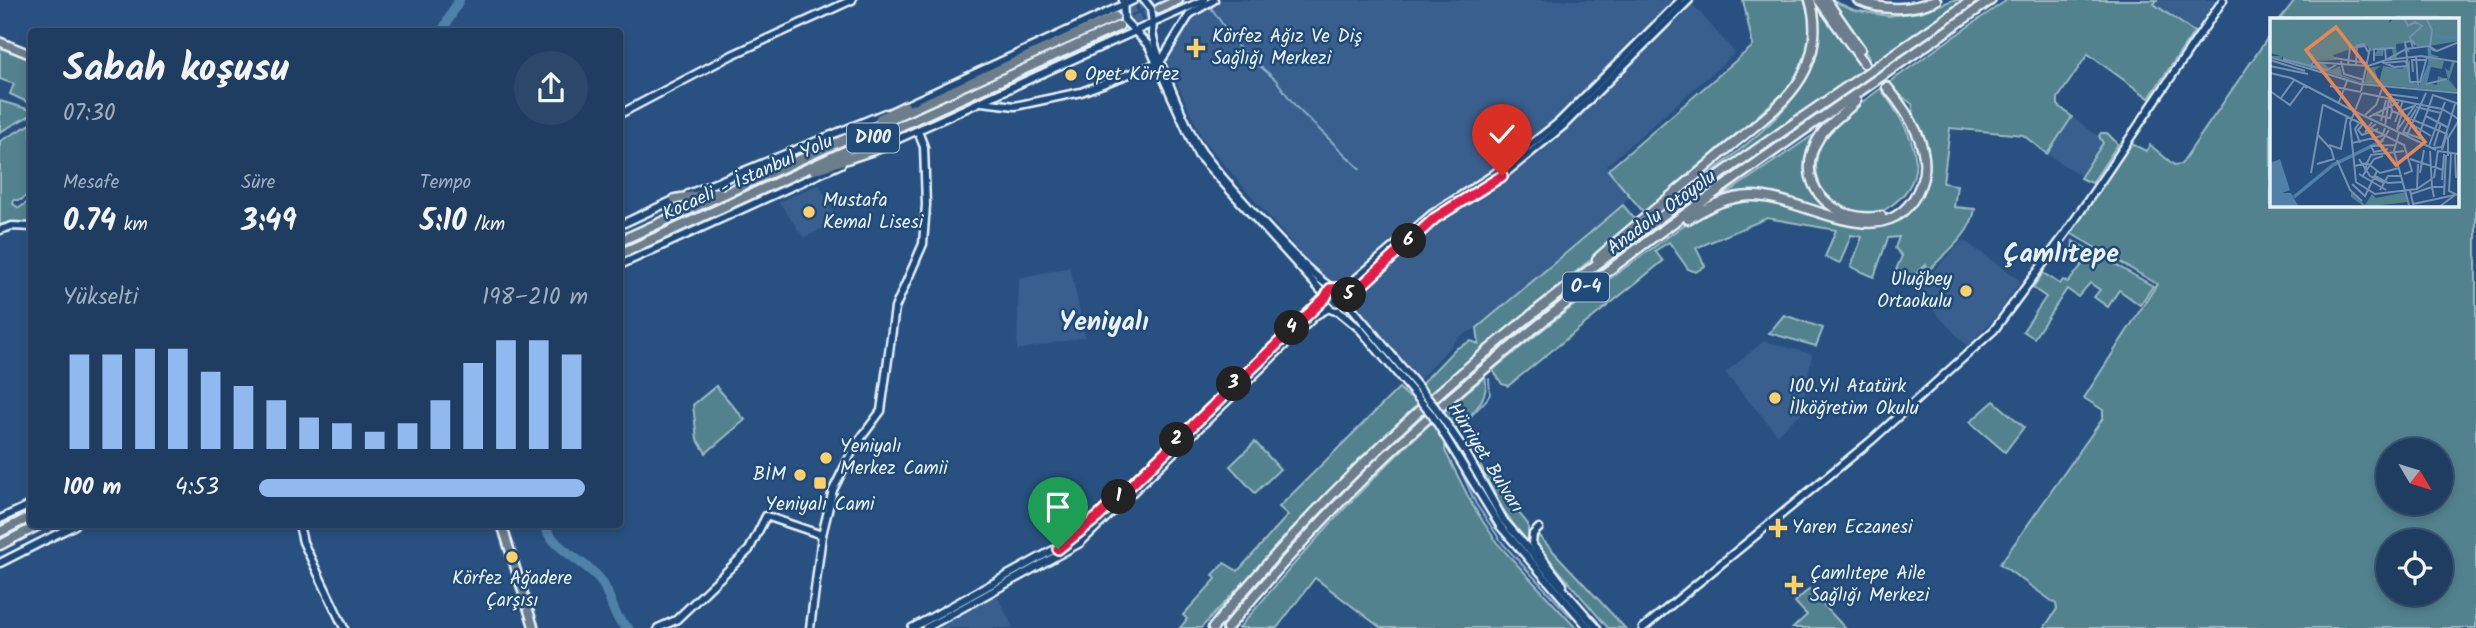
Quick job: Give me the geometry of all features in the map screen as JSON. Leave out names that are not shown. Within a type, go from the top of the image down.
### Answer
[{"type":"highway","points":[[1159,9],[1178,0]]},
{"type":"highway","points":[[1560,292],[1761,121],[1791,92],[1805,71],[1812,47],[1814,13],[1810,0]]},
{"type":"highway","points":[[1819,0],[1866,62],[1826,0]]},
{"type":"highway","points":[[1857,0],[1884,8],[1897,8],[1936,0]]},
{"type":"highway","name":"Anadolu Otoyolu","points":[[1213,628],[1376,450],[1464,370],[1560,292],[1972,0]]},
{"type":"highway","name":"Anadolu Otoyolu","points":[[1227,628],[1332,511],[1419,425],[1541,322],[1632,254],[1992,0]]},
{"type":"highway","name":"Kocaeli - İstanbul Yolu","points":[[623,252],[1117,22],[771,171]]},
{"type":"highway","points":[[1632,254],[1705,208],[1739,196],[1770,197],[1861,223],[1884,220],[1896,214],[1911,200],[1920,186],[1924,161],[1913,126],[1885,88],[1913,138],[1919,157],[1919,173],[1906,200],[1890,212],[1867,218],[1844,215],[1826,204],[1812,179],[1810,164],[1820,135],[1866,90]]},
{"type":"highway","points":[[771,171],[905,106]]},
{"type":"highway","points":[[745,195],[885,145]]},
{"type":"highway","name":"D100","points":[[623,239],[771,171]]},
{"type":"highway","points":[[675,199],[729,190]]},
{"type":"highway","points":[[0,530],[28,518]]},
{"type":"highway","points":[[0,545],[33,528]]},
{"type":"highway","points":[[1207,628],[1236,600]]},
{"type":"main road","points":[[623,112],[721,60],[852,0]]},
{"type":"main road","points":[[623,224],[675,199],[905,106],[1122,3],[1134,0]]},
{"type":"main road","points":[[1144,0],[1151,9],[1152,37],[1159,62],[1198,155],[1325,296],[1329,308]]},
{"type":"main road","points":[[623,264],[1204,0]]},
{"type":"main road","points":[[981,102],[1015,106],[1081,92],[1159,62],[1190,14],[1214,0]]},
{"type":"main road","points":[[1122,3],[1124,20],[1146,41],[1159,62],[1203,152],[1306,267],[1333,288],[1342,288],[1352,283],[1432,214],[1490,177],[1548,130],[1681,0]]},
{"type":"main road","points":[[926,628],[1080,543],[1316,315],[1329,308],[1338,311],[1435,218],[1502,176],[1563,126],[1689,0]]},
{"type":"main road","points":[[1643,628],[1872,440],[1994,330],[2066,233],[2223,0]]},
{"type":"main road","points":[[0,42],[28,53]]},
{"type":"main road","points":[[810,628],[822,535],[833,490],[855,446],[881,411],[895,308],[923,244],[926,205],[924,147],[918,131]]},
{"type":"main road","points":[[0,230],[12,226],[28,226]]},
{"type":"main road","points":[[912,628],[1073,540],[1333,288]]},
{"type":"main road","points":[[1342,288],[1348,300]]},
{"type":"main road","name":"Hürriyet Bulvarı","points":[[1348,300],[1435,407],[1463,448],[1502,523],[1597,628]]},
{"type":"main road","name":"Hürriyet Bulvarı","points":[[1338,311],[1360,329],[1432,415],[1502,523],[1589,628]]},
{"type":"main road","points":[[0,519],[28,507]]},
{"type":"main road","points":[[658,628],[676,620],[749,550],[766,516],[822,535]]},
{"type":"main road","points":[[0,563],[69,528]]},
{"type":"main road","points":[[300,528],[303,542],[344,628]]},
{"type":"main road","points":[[503,528],[534,628]]},
{"type":"main road","points":[[1539,528],[1533,534],[1532,544],[1573,602]]},
{"type":"shaded area","points":[[1214,0],[1689,0],[1735,53],[1606,166],[1631,196],[1477,328],[1459,337],[1419,380],[1360,310],[1356,287],[1351,283],[1336,283],[1318,274],[1202,138],[1166,58],[1202,6]]},
{"type":"shaded area","points":[[2157,0],[2215,0],[2194,32],[2154,4]]},
{"type":"shaded area","points":[[2072,117],[2098,136],[2107,133],[2118,144],[2092,183],[2047,154]]},
{"type":"shaded area","name":"Mustafa Kemal Lisesi","points":[[819,184],[837,221],[804,238],[779,202]]},
{"type":"shaded area","name":"Uluğbey Ortaokulu","points":[[1963,240],[2021,281],[1995,318],[1967,346],[1918,294],[1921,284]]},
{"type":"shaded area","points":[[1070,267],[1085,337],[1017,350],[1019,278]]},
{"type":"shaded area","name":"100.Yıl Atatürk İlköğretim Okulu","points":[[1764,341],[1812,354],[1801,413],[1777,434],[1725,373]]},
{"type":"shaded area","name":"Körfez Ağadere Çarşısı","points":[[495,528],[510,528],[542,628],[527,628]]},
{"type":"shaded area","points":[[997,595],[1013,628],[936,628],[971,609]]},
{"type":"green space","points":[[1743,0],[1804,0],[1809,15],[1809,41],[1805,58],[1789,88],[1645,214],[1608,170],[1753,46]]},
{"type":"green space","points":[[1816,0],[1862,65],[1870,59],[1831,0],[1854,10],[1888,16],[1921,12],[1953,0],[1964,0],[1661,212],[1758,135],[1792,100],[1809,74],[1816,54]]},
{"type":"green space","points":[[2007,0],[2157,0],[2154,4],[2194,32],[2149,98],[2088,54],[2058,98],[2058,105],[2072,117],[2047,154],[2023,135],[1950,128],[1943,183],[1957,185],[1954,207],[1975,209],[1973,218],[1951,249],[1930,269],[1926,265],[1907,282],[1899,271],[1890,284],[1902,256],[1895,248],[1899,237],[1888,238],[1874,277],[1851,267],[1862,237],[1851,235],[1840,263],[1825,257],[1836,230],[1767,218],[1696,248],[1705,266],[1696,272],[1688,269],[1669,242],[1655,251],[1663,261],[1508,386],[1502,384],[1493,370],[1613,277],[1691,220],[1720,204],[1752,200],[1775,203],[1846,224],[1868,227],[1888,223],[1904,212],[1926,176],[1912,104],[1889,86],[1882,91],[1910,136],[1914,152],[1912,182],[1902,196],[1886,209],[1870,215],[1854,215],[1839,208],[1827,197],[1819,183],[1816,166],[1819,148],[1837,123],[1854,109]]},
{"type":"green space","points":[[2295,0],[2476,0],[2476,628],[2044,628],[2057,609],[2056,604],[2000,564],[2103,418],[2103,410],[2084,398],[2157,284],[2067,231],[2128,142],[2146,151],[2150,145],[2174,165],[2181,164],[2270,34],[2270,206],[2458,206],[2458,18],[2281,18]]},
{"type":"green space","points":[[0,48],[28,59],[28,103],[10,94],[14,84],[0,79]]},
{"type":"green space","points":[[0,101],[28,109],[28,117],[0,132]]},
{"type":"green space","points":[[28,126],[28,194],[21,200],[14,200],[13,204],[19,208],[28,202],[28,227],[0,230],[0,141]]},
{"type":"green space","points":[[1822,129],[1811,163],[1810,182],[1820,202],[1830,213],[1764,193],[1720,198]]},
{"type":"green space","points":[[2101,133],[2107,133],[2118,144],[2092,183],[2080,178],[2103,143],[2099,136]]},
{"type":"green space","points":[[1623,205],[1637,222],[1476,353],[1359,459],[1201,628],[1180,628],[1187,619],[1183,615],[1216,579],[1213,575],[1224,563],[1238,571],[1288,515],[1279,507],[1399,388],[1409,397],[1455,349],[1471,341],[1479,344],[1477,328]]},
{"type":"green space","points":[[2073,241],[2153,286],[2140,305],[2119,290],[2108,307],[2094,297],[2100,290],[2090,283],[2078,297],[2067,289],[2034,338],[2023,331],[2046,297],[2033,288],[2043,273],[2060,284],[2063,280],[2068,283],[2084,262],[2081,260],[2085,253],[2072,253]]},
{"type":"green space","points":[[1784,315],[1823,328],[1816,346],[1769,333]]},
{"type":"green space","points":[[1485,377],[1486,386],[1480,403],[1446,441],[1445,451],[1473,506],[1497,543],[1576,628],[1381,628],[1315,578],[1277,628],[1239,628],[1356,496],[1418,435]]},
{"type":"green space","points":[[716,386],[745,420],[706,453],[697,439],[693,405]]},
{"type":"green space","points":[[1994,401],[2024,427],[2005,452],[1970,422]]},
{"type":"green space","points":[[1255,442],[1280,469],[1255,493],[1230,466]]},
{"type":"green space","points":[[1480,466],[1528,524],[1528,544],[1502,508]]},
{"type":"green space","points":[[1538,535],[1625,628],[1608,628],[1536,544]]},
{"type":"green space","points":[[1809,589],[1845,628],[1793,628],[1807,615],[1795,602]]},
{"type":"waterway","points":[[444,28],[459,0]]},
{"type":"waterway","points":[[1210,6],[1238,47],[1276,80],[1296,107],[1360,169]]},
{"type":"waterway","points":[[1455,433],[1487,399],[1490,394],[1489,379]]},
{"type":"waterway","points":[[1450,447],[1476,504],[1503,544],[1572,618]]},
{"type":"waterway","points":[[546,528],[554,541],[603,583],[614,611],[628,628]]},
{"type":"tunnel","points":[[1117,16],[1153,0]]},
{"type":"tunnel","points":[[1122,25],[1158,9]]},
{"type":"tunnel","points":[[1868,60],[1887,87]]},
{"type":"place","name":"Körfez Ağız Ve Diş Sağlığı Merkezi","points":[[1196,48]]},
{"type":"place","name":"Opet Körfez","points":[[1071,75]]},
{"type":"place","name":"Mustafa Kemal Lisesi","points":[[809,212]]},
{"type":"place","name":"Uluğbey Ortaokulu","points":[[1966,291]]},
{"type":"place","name":"100.Yıl Atatürk İlköğretim Okulu","points":[[1775,398]]},
{"type":"place","name":"Yeniyalı Merkez Camii","points":[[826,458]]},
{"type":"place","name":"BİM","points":[[800,475]]},
{"type":"place","name":"Yeniyalı Cami","points":[[820,483]]},
{"type":"place","name":"Yaren Eczanesi","points":[[1778,528]]},
{"type":"place","name":"Körfez Ağadere Çarşısı","points":[[512,557]]},
{"type":"place","name":"Çamlıtepe Aile Sağlığı Merkezi","points":[[1794,585]]},
{"type":"district","name":"Çamlıtepe","points":[[2061,255]]},
{"type":"district","name":"Yeniyalı","points":[[1104,323]]},
{"type":"route","points":[[1058,549],[1073,540],[1105,510],[1325,298],[1330,289],[1342,288],[1349,297],[1356,287],[1435,218],[1502,176]]}]
